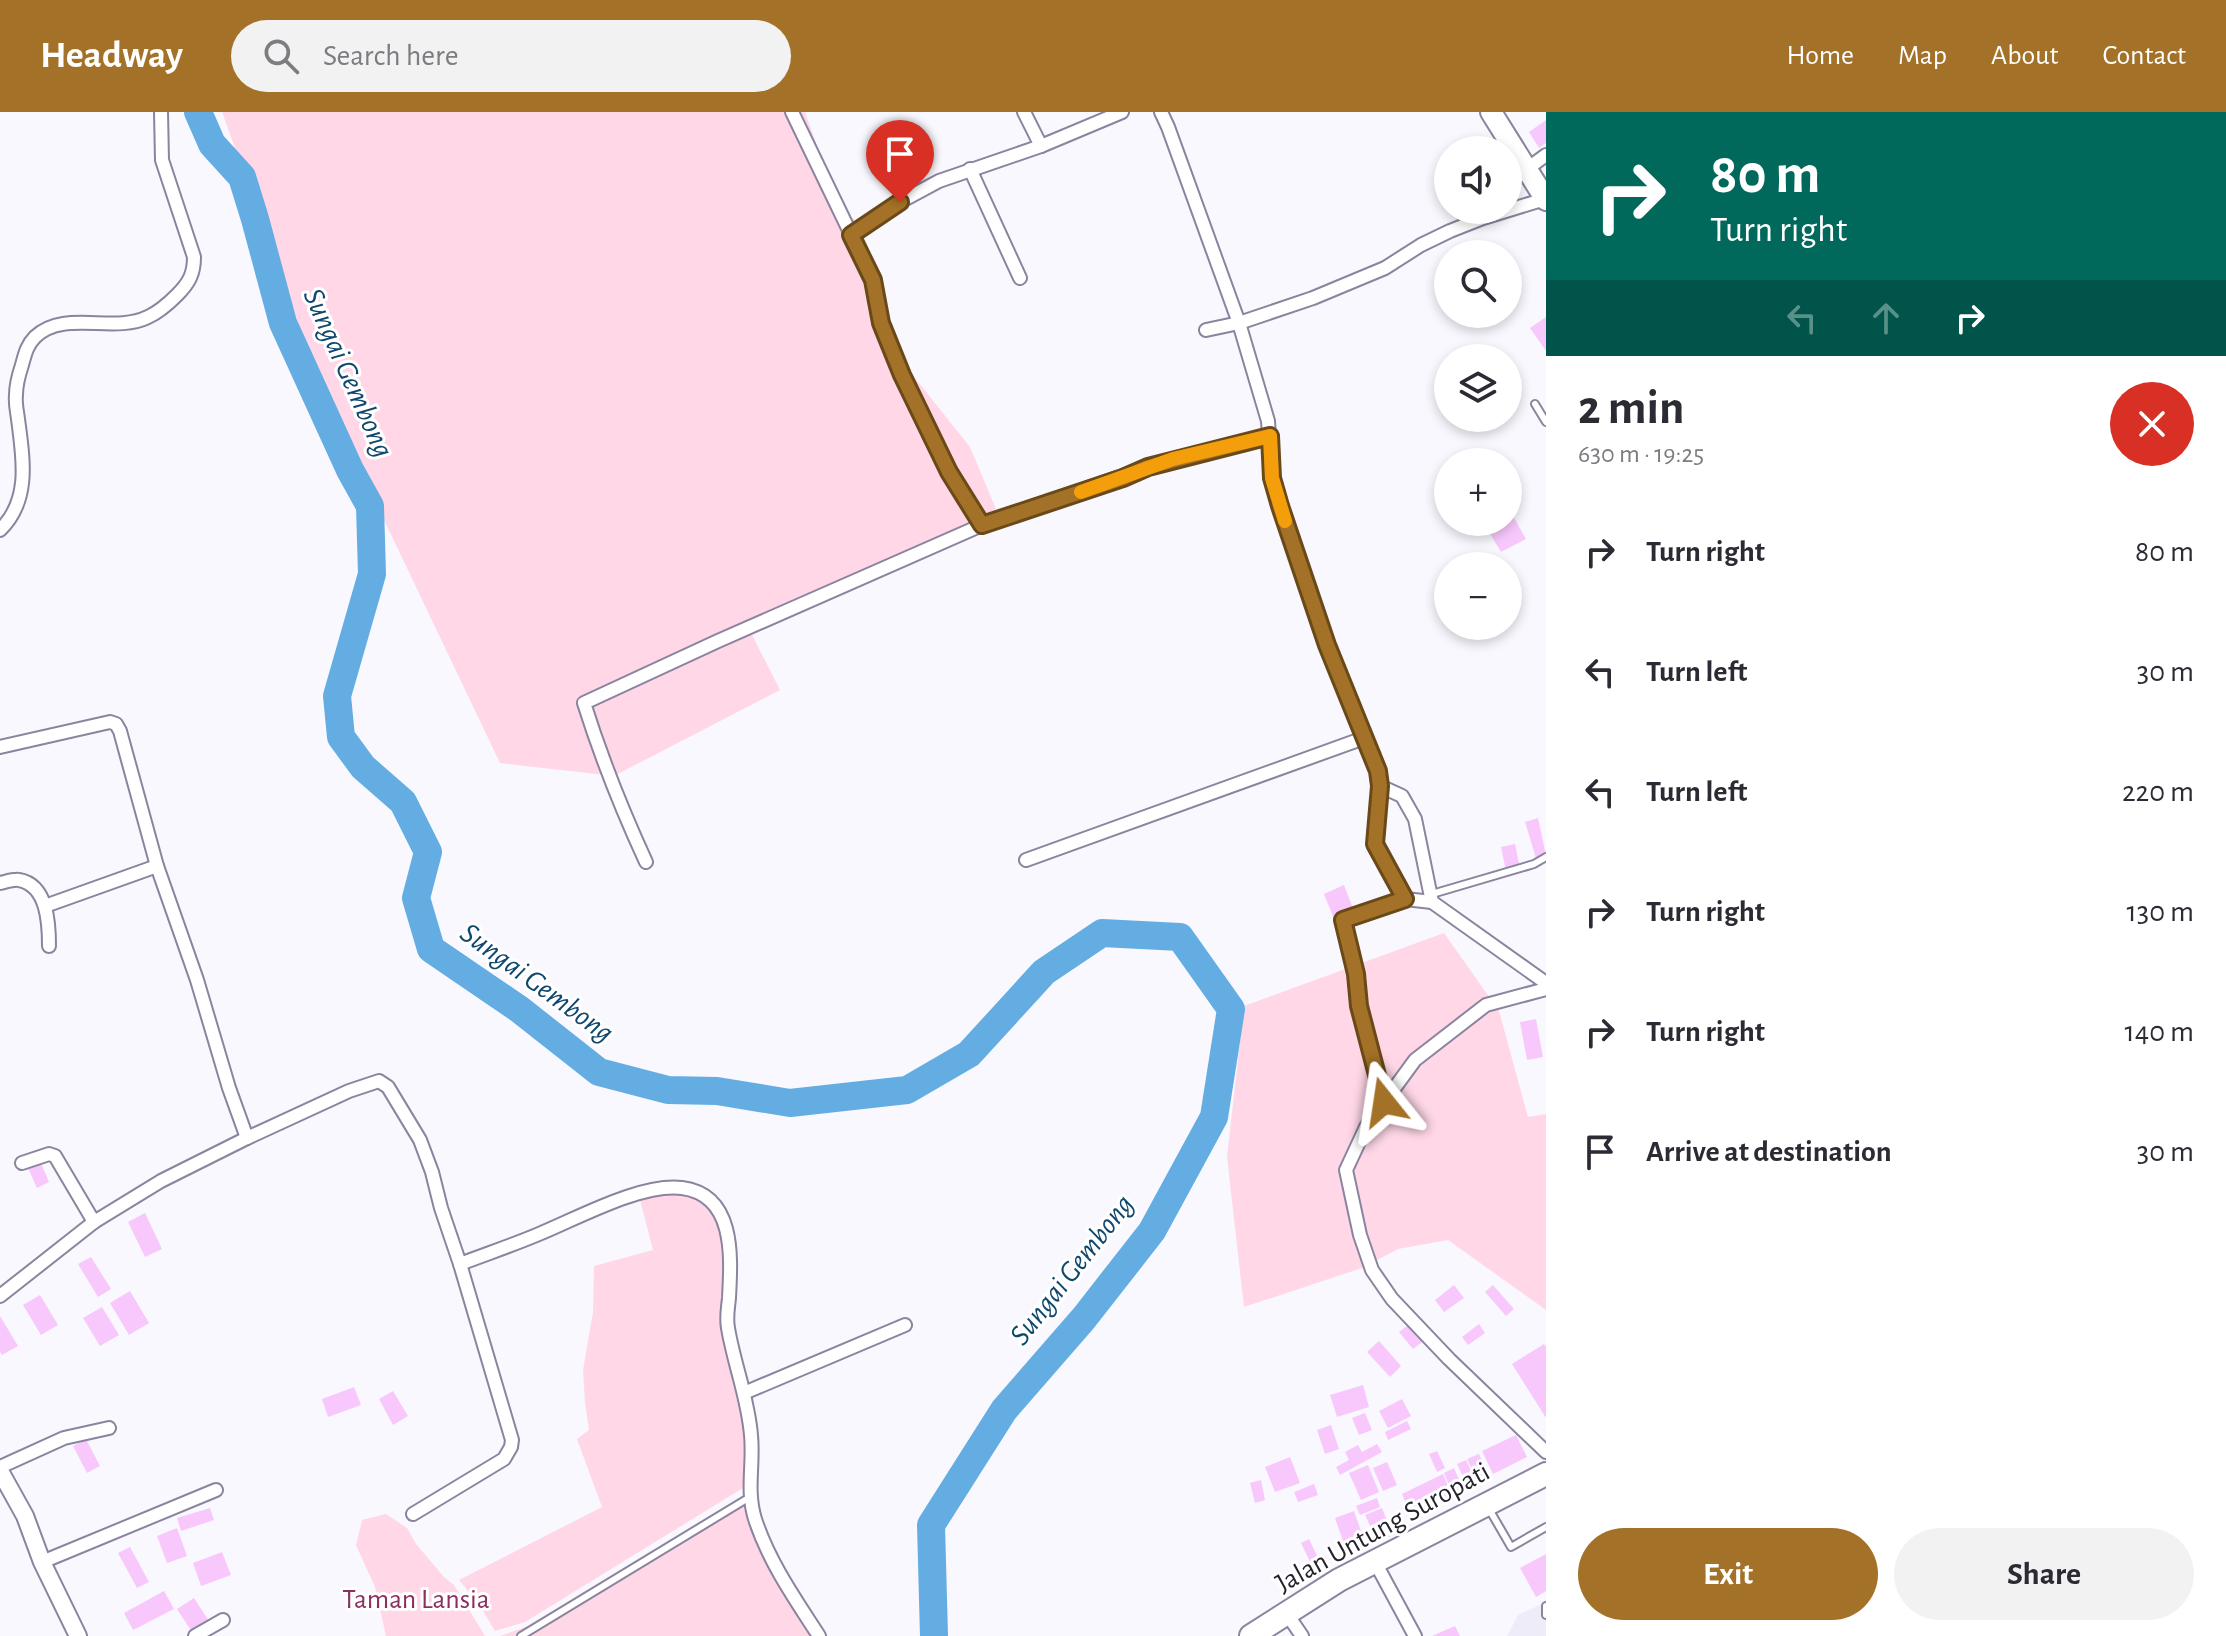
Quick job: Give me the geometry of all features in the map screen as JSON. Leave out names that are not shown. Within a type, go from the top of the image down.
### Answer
[{"type":"highway","name":"Jalan Untung Suropati","points":[[1251,1636],[1339,1580],[1546,1474]]},
{"type":"main road","points":[[1491,112],[1546,199]]},
{"type":"street","points":[[0,530],[16,509],[23,479],[15,397],[29,344],[38,334],[62,324],[104,324],[148,317],[167,304],[189,282],[194,257],[162,160],[161,112]]},
{"type":"street","points":[[792,112],[873,280],[881,323],[899,368],[949,472],[982,525]]},
{"type":"street","points":[[1024,112],[1041,146]]},
{"type":"street","points":[[851,235],[900,202],[939,181],[1041,146],[1122,112]]},
{"type":"street","points":[[1161,112],[1239,323],[1268,421],[1272,478],[1280,506],[1327,645],[1378,771],[1380,786],[1375,844],[1405,899]]},
{"type":"street","points":[[1527,169],[1546,155]]},
{"type":"street","points":[[970,169],[1020,278]]},
{"type":"street","points":[[1206,330],[1239,323],[1313,298],[1385,268],[1421,245],[1483,218],[1546,199]]},
{"type":"street","points":[[646,862],[622,810],[584,703],[982,525],[1148,467],[1270,436]]},
{"type":"street","points":[[0,747],[110,722],[116,724],[157,866],[247,1138]]},
{"type":"street","points":[[1026,860],[1364,738]]},
{"type":"street","points":[[1380,786],[1402,796],[1415,819],[1431,898]]},
{"type":"street","points":[[45,906],[157,866]]},
{"type":"street","points":[[0,883],[18,879],[37,892],[49,919],[49,946]]},
{"type":"street","points":[[1384,1102],[1359,1006],[1356,974],[1343,920],[1405,899],[1431,898],[1546,983]]},
{"type":"street","points":[[1546,989],[1486,1005],[1415,1060],[1366,1127],[1346,1170],[1360,1235],[1372,1270],[1392,1299],[1546,1452]]},
{"type":"street","points":[[0,1296],[94,1222],[161,1181],[349,1091],[374,1081],[383,1082],[420,1140],[512,1440],[504,1459],[413,1514]]},
{"type":"street","points":[[22,1163],[49,1154],[55,1156],[94,1222]]},
{"type":"street","points":[[460,1264],[647,1191],[683,1188],[711,1200],[718,1207],[726,1227],[730,1275],[727,1326],[752,1436],[749,1487],[755,1518],[779,1575],[819,1636]]},
{"type":"street","points":[[744,1393],[905,1325]]},
{"type":"street","points":[[78,1636],[42,1562],[25,1516],[0,1469],[64,1438],[109,1428]]},
{"type":"street","points":[[42,1562],[216,1490]]},
{"type":"street","points":[[1375,1562],[1415,1636]]},
{"type":"street","points":[[1287,1614],[1302,1636]]},
{"type":"street","points":[[195,1636],[223,1620]]},
{"type":"lane","points":[[1535,404],[1546,422]]},
{"type":"lane","points":[[1431,898],[1534,864],[1546,857]]},
{"type":"lane","points":[[521,1636],[751,1496]]},
{"type":"lane","points":[[1487,1504],[1511,1547],[1546,1527]]},
{"type":"lane","points":[[1546,1606],[1546,1615]]},
{"type":"shaded area","points":[[1546,1602],[1546,1636],[1507,1636],[1518,1615]]},
{"type":"green space","points":[[222,112],[805,112],[839,207],[857,222],[892,349],[970,447],[996,509],[750,631],[780,690],[614,776],[500,763],[323,392]]},
{"type":"green space","points":[[1444,933],[1499,1011],[1528,1117],[1546,1114],[1546,1310],[1448,1240],[1398,1249],[1362,1268],[1244,1307],[1227,1157],[1244,1006]]},
{"type":"green space","points":[[679,1191],[708,1204],[720,1230],[723,1278],[720,1324],[743,1428],[743,1488],[525,1622],[495,1631],[479,1604],[459,1580],[602,1507],[577,1439],[589,1430],[583,1370],[593,1312],[594,1266],[653,1250],[639,1196]]},
{"type":"green space","points":[[743,1496],[757,1546],[776,1583],[812,1636],[500,1636],[528,1626]]},
{"type":"green space","name":"Taman Lansia","points":[[386,1514],[407,1528],[416,1544],[454,1585],[485,1636],[386,1636],[375,1587],[356,1545],[362,1520]]},
{"type":"building","points":[[1546,120],[1546,143],[1539,148],[1529,132]]},
{"type":"building","points":[[1546,317],[1546,351],[1530,328]]},
{"type":"building","points":[[1522,532],[1526,539],[1501,552],[1491,536],[1522,536]]},
{"type":"building","points":[[1538,818],[1546,855],[1536,858],[1525,822]]},
{"type":"building","points":[[1515,844],[1520,868],[1506,871],[1501,847]]},
{"type":"building","points":[[1344,885],[1354,911],[1334,919],[1324,894]]},
{"type":"building","points":[[1536,1019],[1543,1057],[1527,1060],[1520,1022]]},
{"type":"building","points":[[41,1163],[49,1182],[37,1188],[28,1168]]},
{"type":"building","points":[[145,1213],[162,1249],[145,1257],[128,1222]]},
{"type":"building","points":[[91,1257],[111,1289],[98,1297],[78,1264]]},
{"type":"building","points":[[1454,1285],[1464,1298],[1444,1312],[1435,1300]]},
{"type":"building","points":[[1493,1285],[1514,1309],[1506,1316],[1485,1292]]},
{"type":"building","points":[[130,1291],[149,1323],[129,1335],[110,1303]]},
{"type":"building","points":[[40,1295],[58,1325],[41,1335],[23,1305]]},
{"type":"building","points":[[102,1307],[119,1335],[100,1346],[83,1318]]},
{"type":"building","points":[[0,1316],[18,1346],[2,1355],[0,1352]]},
{"type":"building","points":[[1411,1323],[1425,1340],[1413,1349],[1399,1332]]},
{"type":"building","points":[[1479,1324],[1485,1333],[1468,1345],[1462,1337]]},
{"type":"building","points":[[1379,1341],[1401,1366],[1390,1377],[1367,1352]]},
{"type":"building","points":[[1544,1344],[1546,1347],[1546,1418],[1512,1364]]},
{"type":"building","points":[[1363,1385],[1369,1407],[1337,1417],[1330,1395]]},
{"type":"building","points":[[354,1387],[361,1405],[328,1417],[322,1399]]},
{"type":"building","points":[[393,1391],[408,1416],[393,1425],[379,1399]]},
{"type":"building","points":[[1402,1399],[1411,1416],[1388,1428],[1379,1411]]},
{"type":"building","points":[[1365,1413],[1372,1430],[1359,1435],[1352,1418]]},
{"type":"building","points":[[1407,1421],[1411,1429],[1388,1440],[1385,1432]]},
{"type":"building","points":[[1331,1425],[1339,1449],[1325,1454],[1317,1430]]},
{"type":"building","points":[[1516,1435],[1527,1457],[1493,1474],[1482,1451]]},
{"type":"building","points":[[86,1439],[100,1466],[87,1473],[73,1446]]},
{"type":"building","points":[[1377,1444],[1382,1452],[1340,1475],[1336,1467],[1349,1460],[1345,1452],[1358,1445],[1362,1452]]},
{"type":"building","points":[[1437,1451],[1445,1468],[1437,1472],[1429,1454]]},
{"type":"building","points":[[1479,1454],[1488,1474],[1477,1480],[1467,1459]]},
{"type":"building","points":[[1290,1457],[1300,1483],[1275,1492],[1265,1467]]},
{"type":"building","points":[[1466,1460],[1476,1481],[1467,1485],[1457,1464]]},
{"type":"building","points":[[1387,1462],[1397,1485],[1383,1491],[1373,1468]]},
{"type":"building","points":[[1368,1465],[1379,1492],[1361,1500],[1349,1473]]},
{"type":"building","points":[[1454,1468],[1464,1491],[1453,1495],[1444,1473]]},
{"type":"building","points":[[1443,1474],[1452,1495],[1410,1513],[1402,1494]]},
{"type":"building","points":[[1261,1480],[1265,1500],[1255,1503],[1250,1483]]},
{"type":"building","points":[[1314,1484],[1318,1495],[1298,1502],[1294,1492]]},
{"type":"building","points":[[1377,1498],[1380,1507],[1360,1515],[1356,1506]]},
{"type":"building","points":[[210,1508],[214,1520],[181,1531],[177,1518]]},
{"type":"building","points":[[1382,1508],[1388,1523],[1372,1530],[1365,1515]]},
{"type":"building","points":[[1354,1511],[1363,1537],[1344,1544],[1335,1518]]},
{"type":"building","points":[[1394,1523],[1398,1533],[1378,1542],[1373,1533]]},
{"type":"building","points":[[177,1528],[187,1556],[167,1563],[157,1536]]},
{"type":"building","points":[[1309,1539],[1321,1564],[1313,1568],[1301,1543]]},
{"type":"building","points":[[130,1547],[149,1582],[137,1588],[118,1553]]},
{"type":"building","points":[[222,1552],[231,1575],[201,1586],[193,1563]]},
{"type":"building","points":[[1546,1554],[1546,1591],[1536,1597],[1520,1568]]},
{"type":"building","points":[[164,1591],[174,1609],[133,1630],[124,1613]]},
{"type":"building","points":[[194,1598],[211,1624],[194,1635],[177,1609]]},
{"type":"building","points":[[1455,1626],[1460,1636],[1432,1636]]},
{"type":"waterway","name":"Sungai Gembong","points":[[198,112],[212,144],[242,177],[283,323],[350,470],[370,506],[372,574],[337,696],[341,737],[363,767],[403,802],[428,852],[416,898],[431,949],[519,1009],[599,1072],[668,1090],[717,1091],[790,1103],[907,1090],[969,1054],[1044,972],[1102,933],[1180,937],[1231,1009],[1214,1117],[1152,1231],[1084,1318],[1004,1410],[931,1525],[934,1636]]},
{"type":"slow traffic","points":[[1081,492],[1173,459],[1270,436],[1272,478],[1285,521]]},
{"type":"route","points":[[900,202],[851,235],[873,280],[881,323],[902,375],[949,472],[982,525],[1173,459],[1270,436],[1272,478],[1280,506],[1327,645],[1378,771],[1380,786],[1375,844],[1405,899],[1343,920],[1356,974],[1359,1006],[1384,1102]]}]
